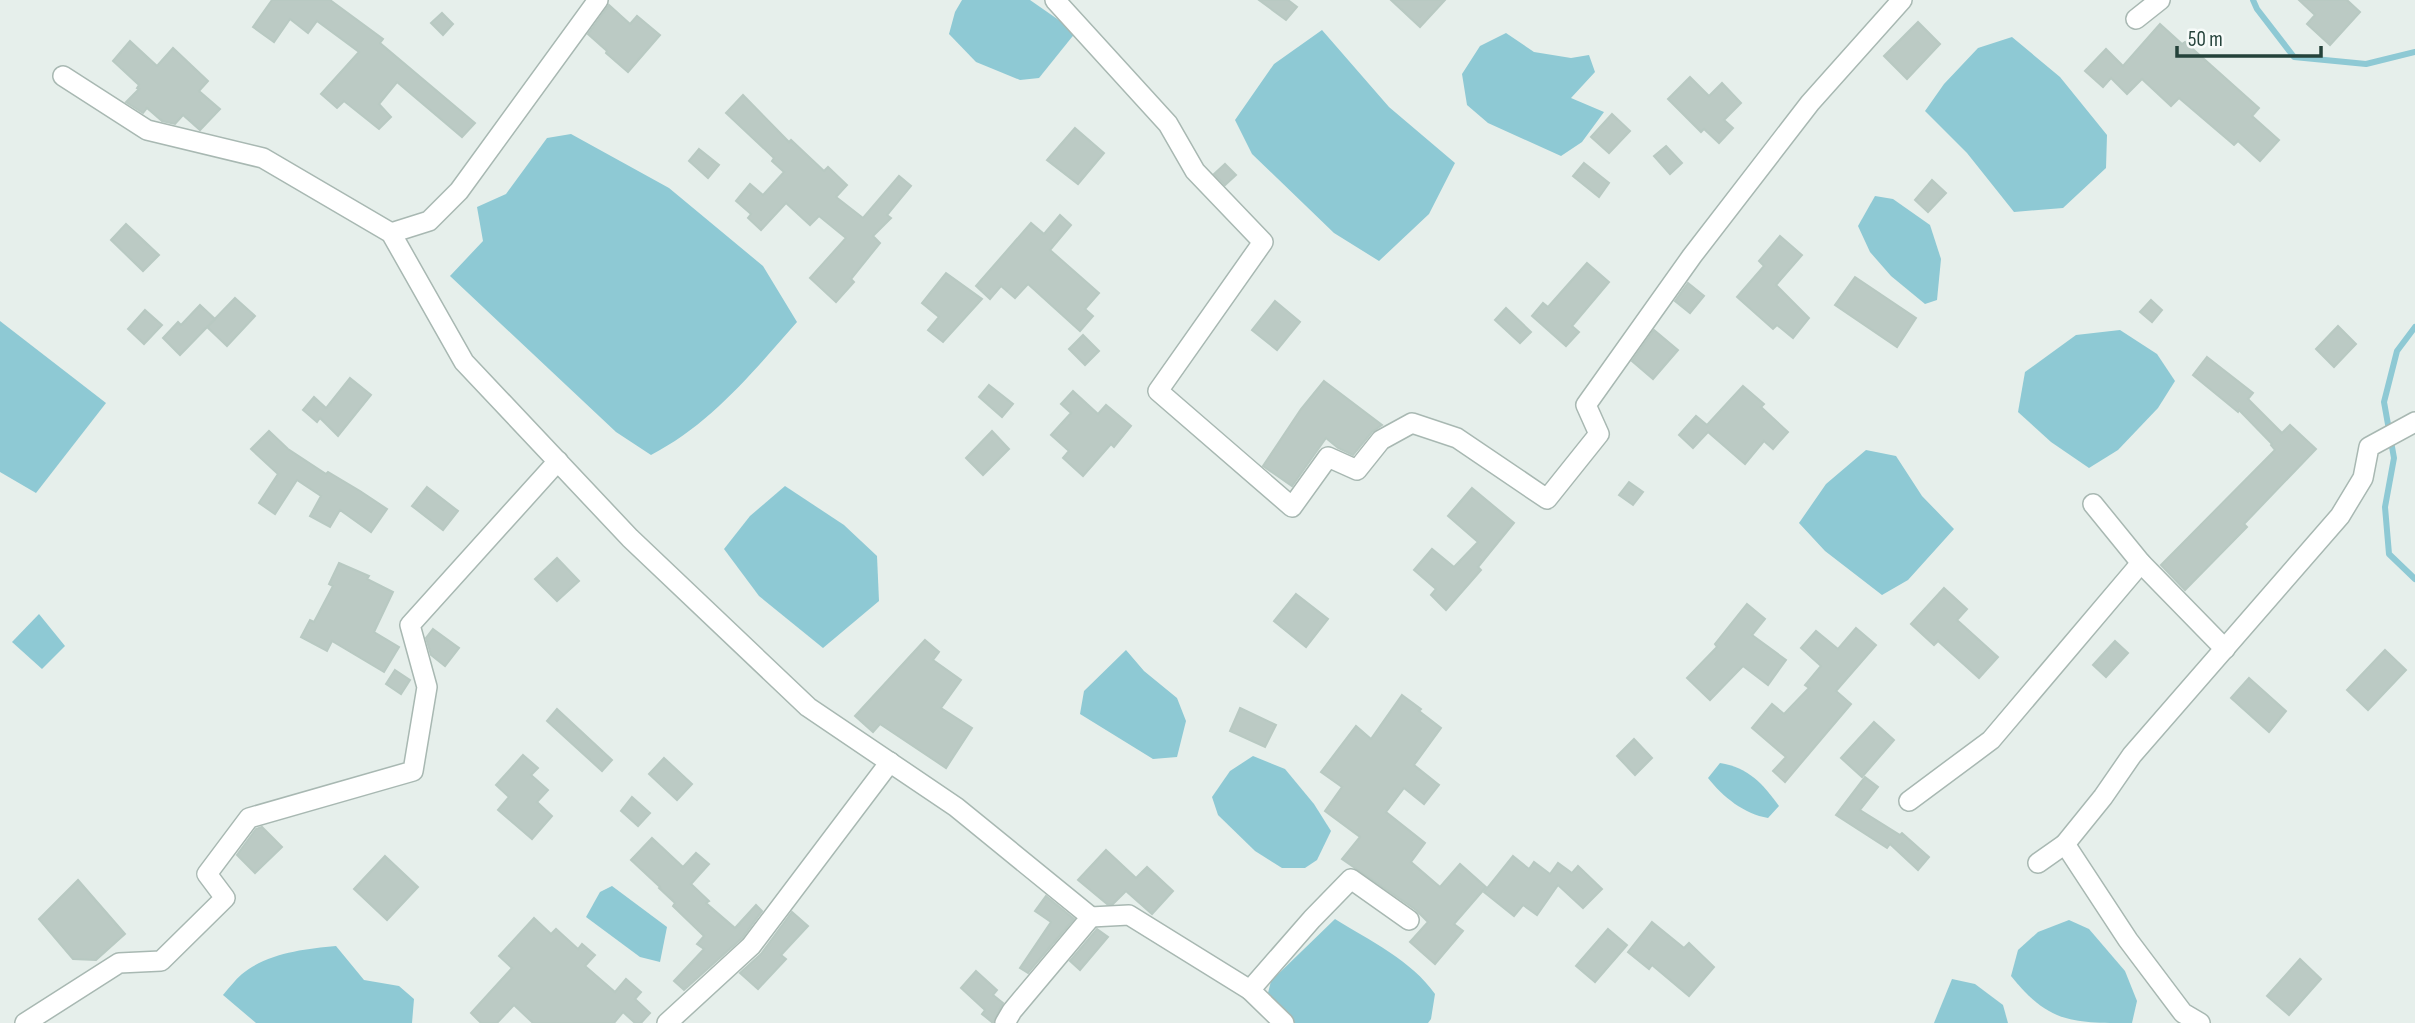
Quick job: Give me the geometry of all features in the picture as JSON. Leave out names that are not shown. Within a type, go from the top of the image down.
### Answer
[{"type":"street","points":[[391,233],[429,221],[459,191],[598,0]]},
{"type":"street","points":[[1055,0],[1168,124],[1195,171],[1263,242],[1158,391],[1292,507],[1328,457],[1357,471],[1381,440],[1412,423],[1457,438],[1547,499],[1599,435],[1586,405],[1692,256],[1810,103],[1902,0]]},
{"type":"street","points":[[2136,19],[2160,0]]},
{"type":"street","points":[[63,76],[147,130],[263,158],[391,233],[464,362],[630,538],[808,707],[956,807],[1091,917],[1129,915],[1250,990],[1284,1023]]},
{"type":"street","points":[[2038,863],[2065,844],[2132,755],[2340,516],[2363,478],[2369,447],[2415,422]]},
{"type":"street","points":[[25,1023],[120,963],[161,961],[225,898],[207,874],[249,818],[413,771],[427,687],[410,625],[558,461]]},
{"type":"street","points":[[2093,504],[2141,564],[2225,649]]},
{"type":"street","points":[[1909,802],[1991,740],[2141,564]]},
{"type":"street","points":[[667,1023],[751,946],[890,762]]},
{"type":"street","points":[[2065,844],[2177,1018],[2200,1023]]},
{"type":"street","points":[[1250,990],[1351,879],[1409,920]]},
{"type":"street","points":[[1005,1023],[1012,1011],[1091,917]]},
{"type":"water","points":[[962,0],[1030,0],[1076,32],[1039,78],[1020,80],[976,62],[949,34],[955,12]]},
{"type":"water","points":[[1322,30],[1389,107],[1455,163],[1429,214],[1379,261],[1334,233],[1252,154],[1235,120],[1274,64]]},
{"type":"water","points":[[1506,33],[1534,52],[1571,58],[1589,55],[1595,72],[1571,98],[1604,112],[1582,142],[1561,156],[1488,123],[1467,105],[1462,74],[1480,46]]},
{"type":"water","points":[[2012,37],[2060,77],[2107,135],[2106,168],[2063,208],[2014,212],[1967,153],[1925,111],[1944,84],[1978,48]]},
{"type":"water","points":[[571,134],[669,188],[763,266],[797,322],[712,413],[651,455],[616,432],[450,276],[483,241],[477,207],[506,194],[547,138]]},
{"type":"water","points":[[1875,196],[1893,199],[1930,225],[1941,259],[1937,300],[1925,304],[1891,276],[1870,252],[1858,226]]},
{"type":"water","points":[[0,321],[106,403],[36,493],[0,472]]},
{"type":"water","points":[[2120,330],[2157,354],[2175,381],[2158,408],[2118,450],[2089,468],[2051,442],[2018,412],[2025,372],[2076,335]]},
{"type":"water","points":[[1866,450],[1896,456],[1922,496],[1954,529],[1908,580],[1882,595],[1825,551],[1799,523],[1826,484]]},
{"type":"water","points":[[785,486],[844,525],[877,556],[879,601],[823,648],[759,596],[724,549],[750,516]]},
{"type":"water","points":[[39,614],[65,646],[42,669],[12,642]]},
{"type":"water","points":[[1126,650],[1144,671],[1177,698],[1186,721],[1177,757],[1153,759],[1080,714],[1084,691]]},
{"type":"water","points":[[1253,756],[1285,769],[1314,804],[1331,831],[1317,860],[1305,868],[1282,868],[1255,851],[1218,815],[1212,797],[1230,771]]},
{"type":"water","points":[[1720,763],[1730,765],[1754,778],[1779,806],[1768,818],[1735,804],[1708,778]]},
{"type":"water","points":[[612,886],[667,927],[660,962],[640,957],[586,917],[600,892]]},
{"type":"water","points":[[1335,919],[1402,961],[1425,982],[1435,994],[1428,1023],[1288,1023],[1267,997],[1271,981]]},
{"type":"water","points":[[2069,920],[2089,929],[2125,971],[2137,1001],[2132,1023],[2077,1021],[2050,1012],[2025,992],[2011,976],[2018,950],[2038,932]]},
{"type":"water","points":[[336,946],[364,980],[399,986],[414,999],[412,1023],[256,1023],[223,995],[242,974],[263,961],[299,951]]},
{"type":"water","points":[[1952,979],[1975,984],[2003,1005],[2008,1023],[1934,1023]]},
{"type":"building","points":[[272,0],[330,0],[383,39],[380,43],[475,123],[462,137],[397,82],[379,104],[391,117],[379,129],[344,101],[337,108],[321,94],[359,52],[317,21],[308,33],[290,19],[274,42],[253,27]]},
{"type":"building","points":[[1259,0],[1288,0],[1297,7],[1286,20]]},
{"type":"building","points":[[1391,0],[1445,0],[1420,27]]},
{"type":"building","points":[[2299,0],[2347,0],[2360,12],[2330,45],[2307,24],[2315,15]]},
{"type":"building","points":[[609,5],[630,24],[637,16],[660,35],[628,72],[588,34]]},
{"type":"building","points":[[442,13],[453,24],[443,35],[431,23]]},
{"type":"building","points":[[1918,22],[1940,44],[1907,79],[1884,56]]},
{"type":"building","points":[[2160,24],[2182,44],[2185,42],[2259,108],[2252,116],[2279,140],[2260,161],[2238,141],[2234,145],[2179,98],[2171,106],[2142,79],[2127,94],[2111,78],[2103,87],[2085,71],[2106,49],[2123,66]]},
{"type":"building","points":[[130,41],[157,66],[173,48],[208,81],[199,91],[220,109],[200,130],[183,115],[175,124],[162,121],[147,108],[143,113],[126,102],[139,89],[139,85],[113,61]]},
{"type":"building","points":[[1690,77],[1709,96],[1722,83],[1741,103],[1724,120],[1733,128],[1719,143],[1704,129],[1701,132],[1668,99]]},
{"type":"building","points":[[743,95],[789,142],[791,140],[824,171],[828,167],[847,185],[836,197],[863,218],[899,176],[911,186],[887,215],[891,218],[873,236],[880,243],[851,279],[854,282],[836,302],[810,278],[846,238],[819,216],[810,225],[786,203],[761,230],[748,218],[751,214],[736,201],[750,184],[763,195],[784,172],[772,161],[774,158],[726,113]]},
{"type":"building","points":[[1612,114],[1630,131],[1609,153],[1591,137]]},
{"type":"building","points":[[1075,128],[1104,153],[1078,184],[1047,160]]},
{"type":"building","points":[[1666,146],[1682,163],[1670,174],[1654,156]]},
{"type":"building","points":[[699,149],[719,165],[708,178],[689,161]]},
{"type":"building","points":[[1584,163],[1609,183],[1599,197],[1573,176]]},
{"type":"building","points":[[1225,164],[1236,175],[1225,185],[1214,174]]},
{"type":"building","points":[[1932,180],[1946,193],[1928,212],[1915,200]]},
{"type":"building","points":[[1060,215],[1071,225],[1050,250],[1099,293],[1085,309],[1093,316],[1080,331],[1028,284],[1015,298],[1001,286],[990,299],[976,286],[1031,223],[1044,234]]},
{"type":"building","points":[[126,224],[159,255],[143,271],[111,240]]},
{"type":"building","points":[[1780,236],[1802,255],[1776,285],[1809,318],[1793,338],[1777,325],[1773,329],[1737,297],[1764,266],[1759,261]]},
{"type":"building","points":[[1587,263],[1609,282],[1572,326],[1579,332],[1566,346],[1532,316],[1543,303],[1548,307]]},
{"type":"building","points":[[946,273],[982,299],[943,342],[928,330],[939,317],[922,303]]},
{"type":"building","points":[[1855,277],[1916,318],[1897,347],[1835,305]]},
{"type":"building","points":[[1688,283],[1704,296],[1690,313],[1675,301]]},
{"type":"building","points":[[235,298],[255,316],[227,346],[207,327]]},
{"type":"building","points":[[2151,300],[2162,310],[2152,322],[2140,312]]},
{"type":"building","points":[[1275,301],[1300,322],[1277,350],[1252,330]]},
{"type":"building","points":[[200,305],[215,319],[180,355],[163,338],[178,322],[181,325]]},
{"type":"building","points":[[1506,308],[1531,332],[1520,343],[1495,320]]},
{"type":"building","points":[[145,310],[162,325],[144,344],[128,329]]},
{"type":"building","points":[[2338,326],[2356,344],[2334,367],[2316,349]]},
{"type":"building","points":[[1654,330],[1678,350],[1653,379],[1632,361]]},
{"type":"building","points":[[1083,335],[1099,351],[1085,365],[1069,349]]},
{"type":"building","points":[[2207,357],[2253,393],[2248,399],[2282,433],[2290,425],[2316,449],[2244,524],[2247,527],[2185,590],[2161,565],[2275,450],[2239,410],[2238,412],[2193,375]]},
{"type":"building","points":[[350,378],[371,395],[338,436],[320,418],[317,422],[303,410],[314,397],[326,408]]},
{"type":"building","points":[[1324,381],[1382,425],[1372,432],[1353,455],[1326,438],[1292,486],[1263,466],[1301,409]]},
{"type":"building","points":[[989,385],[1013,404],[1002,417],[979,397]]},
{"type":"building","points":[[1743,386],[1764,404],[1761,407],[1788,432],[1773,449],[1764,441],[1745,464],[1708,432],[1693,448],[1679,435],[1696,416],[1707,425]]},
{"type":"building","points":[[1073,391],[1098,414],[1106,405],[1131,426],[1114,447],[1111,444],[1083,476],[1063,458],[1069,451],[1051,435],[1071,413],[1061,404]]},
{"type":"building","points":[[269,431],[288,449],[387,509],[371,532],[340,510],[330,527],[310,516],[321,496],[297,480],[275,514],[259,503],[278,474],[251,449]]},
{"type":"building","points":[[992,431],[1009,449],[983,475],[966,458]]},
{"type":"building","points":[[1629,482],[1643,492],[1633,505],[1619,495]]},
{"type":"building","points":[[427,487],[458,511],[443,530],[412,506]]},
{"type":"building","points":[[1472,488],[1514,523],[1478,567],[1481,570],[1446,610],[1431,595],[1436,589],[1414,570],[1432,549],[1454,567],[1478,542],[1448,516]]},
{"type":"building","points":[[557,558],[579,581],[557,601],[535,579]]},
{"type":"building","points":[[339,563],[369,576],[367,579],[393,592],[374,632],[399,647],[384,672],[332,641],[327,651],[301,637],[310,620],[314,622],[333,586],[329,584]]},
{"type":"building","points":[[1944,588],[1967,609],[1957,620],[1998,657],[1979,678],[1938,641],[1934,645],[1911,624]]},
{"type":"building","points":[[1296,594],[1328,619],[1306,647],[1274,621]]},
{"type":"building","points":[[1747,604],[1765,619],[1752,635],[1786,660],[1768,685],[1743,666],[1710,700],[1687,678],[1717,647],[1715,644]]},
{"type":"building","points":[[1856,628],[1876,645],[1836,691],[1851,704],[1785,782],[1773,771],[1786,757],[1752,728],[1772,704],[1784,714],[1809,688],[1805,685],[1821,666],[1801,648],[1816,631],[1838,649]]},
{"type":"building","points":[[433,629],[459,648],[445,666],[431,655],[426,638]]},
{"type":"building","points":[[925,640],[939,652],[933,660],[961,680],[941,708],[972,728],[946,768],[880,724],[873,732],[855,716]]},
{"type":"building","points":[[2115,641],[2128,653],[2106,677],[2093,665]]},
{"type":"building","points":[[2385,650],[2406,670],[2368,710],[2347,690]]},
{"type":"building","points":[[395,670],[410,680],[401,694],[386,684]]},
{"type":"building","points":[[2249,678],[2286,711],[2269,732],[2231,698]]},
{"type":"building","points":[[1402,695],[1441,728],[1414,765],[1439,785],[1424,804],[1404,788],[1386,812],[1425,843],[1411,862],[1440,887],[1460,864],[1486,887],[1454,924],[1463,931],[1435,964],[1410,942],[1428,922],[1416,910],[1342,859],[1360,837],[1325,811],[1342,787],[1321,772],[1356,726],[1371,739]]},
{"type":"building","points":[[1240,708],[1276,725],[1265,747],[1230,731]]},
{"type":"building","points":[[557,709],[612,760],[602,771],[547,721]]},
{"type":"building","points":[[1874,722],[1894,740],[1862,777],[1841,758]]},
{"type":"building","points":[[1634,739],[1652,758],[1635,775],[1617,756]]},
{"type":"building","points":[[523,755],[538,768],[531,775],[548,790],[537,802],[552,816],[532,839],[498,810],[509,797],[496,785]]},
{"type":"building","points":[[664,758],[692,784],[677,800],[649,774]]},
{"type":"building","points":[[1865,777],[1878,787],[1860,810],[1900,835],[1902,833],[1929,857],[1918,870],[1890,844],[1887,848],[1836,815]]},
{"type":"building","points":[[632,797],[650,813],[638,826],[621,811]]},
{"type":"building","points":[[262,827],[282,847],[255,873],[237,855],[256,829]]},
{"type":"building","points":[[652,838],[683,867],[696,853],[709,864],[691,884],[709,901],[706,903],[735,928],[756,905],[762,911],[742,938],[684,990],[674,981],[704,949],[697,944],[704,936],[673,906],[675,903],[660,887],[631,860]]},
{"type":"building","points":[[1106,850],[1136,878],[1147,867],[1173,891],[1152,914],[1126,891],[1113,904],[1107,904],[1078,880]]},
{"type":"building","points":[[385,856],[418,887],[387,920],[354,889]]},
{"type":"building","points":[[1513,856],[1529,869],[1534,862],[1550,874],[1558,863],[1572,873],[1578,866],[1602,889],[1583,908],[1558,885],[1537,915],[1523,905],[1514,916],[1484,892]]},
{"type":"building","points":[[78,880],[125,934],[96,960],[73,959],[39,919]]},
{"type":"building","points":[[1046,896],[1074,919],[1028,973],[1020,968],[1051,922],[1035,911]]},
{"type":"building","points":[[792,912],[808,926],[781,955],[786,959],[758,989],[740,973],[761,954]]},
{"type":"building","points":[[534,918],[551,934],[556,929],[578,949],[582,944],[595,955],[585,966],[615,992],[626,979],[641,992],[635,999],[650,1013],[641,1023],[635,1023],[623,1012],[614,1023],[533,1023],[514,1005],[497,1023],[481,1023],[471,1013],[512,968],[499,956]]},
{"type":"building","points":[[1652,922],[1684,948],[1689,943],[1714,967],[1689,996],[1652,965],[1649,969],[1628,952]]},
{"type":"building","points":[[1097,929],[1108,937],[1080,970],[1070,961]]},
{"type":"building","points":[[1608,929],[1627,945],[1595,982],[1576,966]]},
{"type":"building","points":[[2300,959],[2321,979],[2289,1015],[2267,996]]},
{"type":"building","points":[[976,971],[997,990],[993,995],[1003,1003],[993,1023],[982,1014],[985,1010],[961,988]]},
{"type":"waterway","points":[[2253,0],[2294,57],[2366,64],[2415,52]]},
{"type":"waterway","points":[[2415,327],[2397,351],[2384,402],[2394,458],[2385,507],[2389,554],[2415,579]]}]
